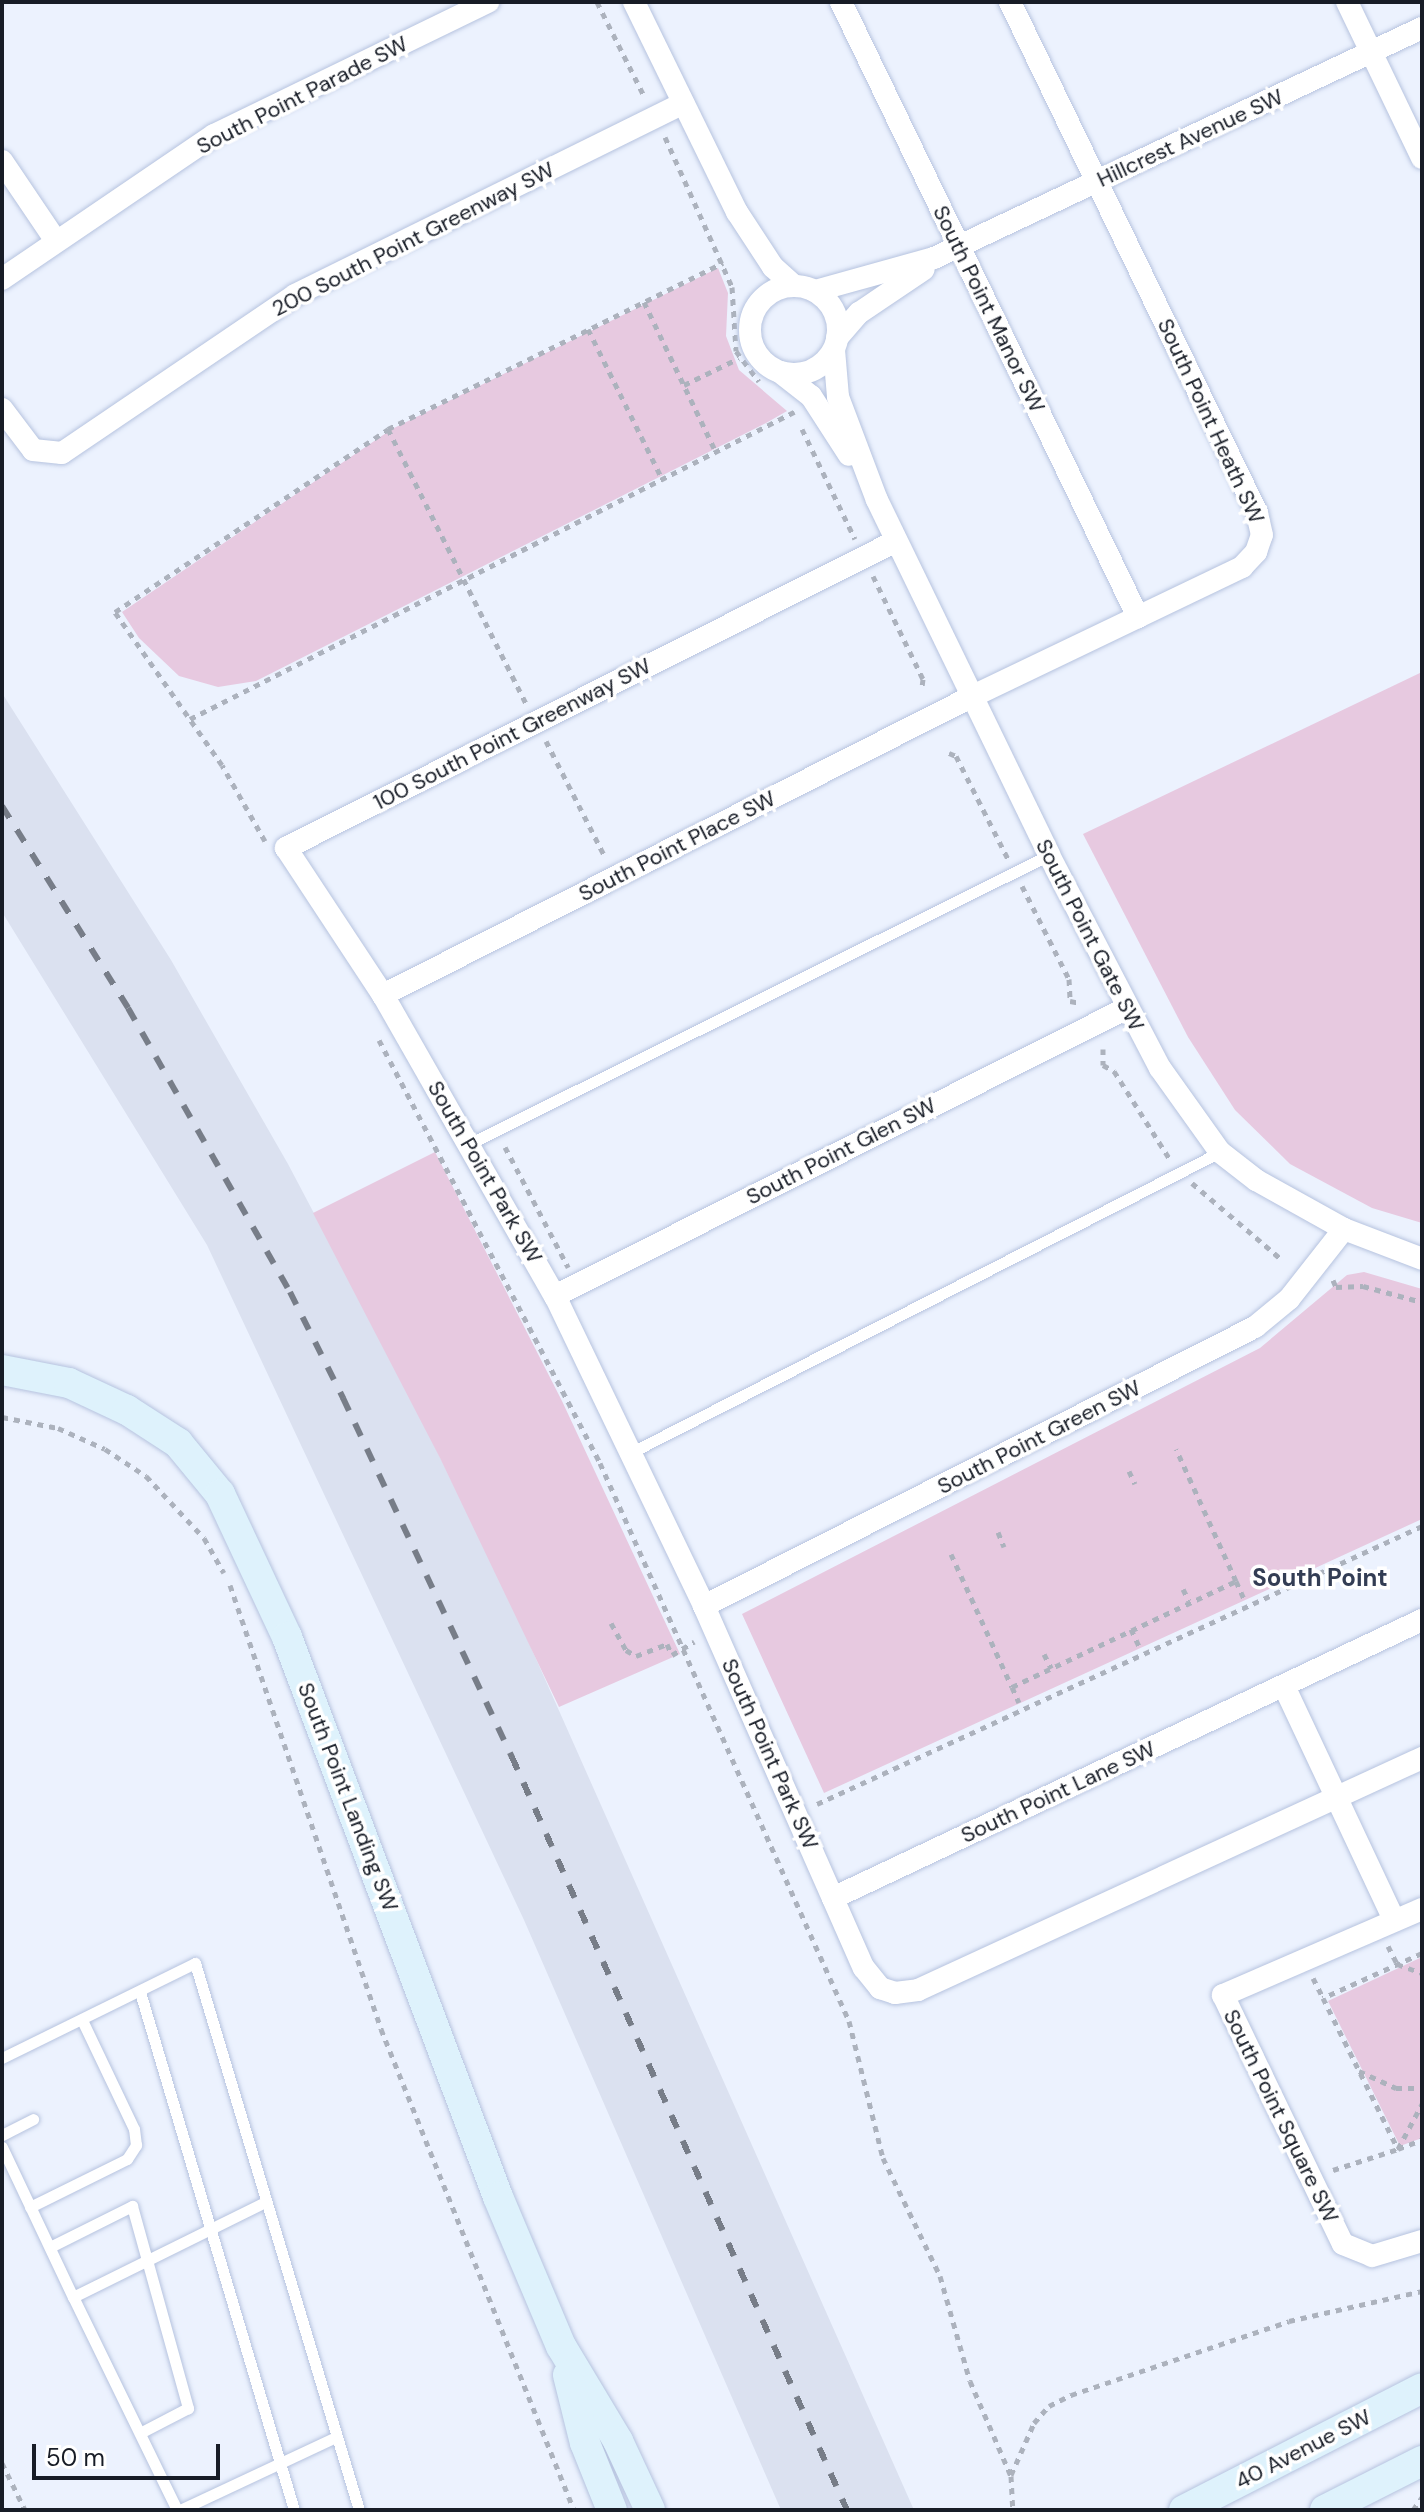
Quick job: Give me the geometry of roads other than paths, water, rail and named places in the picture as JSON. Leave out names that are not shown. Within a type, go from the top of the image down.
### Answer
[{"type":"main road","name":"South Point Landing SW","points":[[2,1370],[69,1383],[127,1410],[178,1443],[220,1494],[287,1637],[498,2197],[561,2346],[618,2441],[650,2510]]},
{"type":"main road","name":"South Point Landing SW","points":[[561,2346],[585,2443],[612,2510]]},
{"type":"main road","name":"40 Avenue SW","points":[[1184,2510],[1422,2388]]},
{"type":"main road","points":[[1325,2510],[1422,2461]]},
{"type":"street","name":"South Point Parade SW","points":[[2,279],[214,135],[488,2]]},
{"type":"street","points":[[634,2],[737,212],[773,267],[805,288],[834,311],[836,344],[814,370],[776,381],[751,342],[750,320],[758,305],[775,290],[805,288]]},
{"type":"street","name":"South Point Manor SW","points":[[841,2],[1138,617]]},
{"type":"street","name":"South Point Heath SW","points":[[971,697],[1242,567],[1256,552],[1262,530],[1010,2]]},
{"type":"street","points":[[1347,2],[1422,158]]},
{"type":"street","name":"Hillcrest Avenue SW","points":[[805,288],[886,274],[958,246],[1422,28]]},
{"type":"street","name":"200 South Point Greenway SW","points":[[2,409],[33,450],[62,453],[295,295],[683,103]]},
{"type":"street","points":[[2,161],[56,241]]},
{"type":"street","points":[[737,212],[760,282],[758,305]]},
{"type":"street","name":"Hillcrest Avenue SW","points":[[836,344],[859,313],[958,246]]},
{"type":"street","name":"South Point Gate SW","points":[[836,344],[838,397],[877,500],[1049,855],[1160,1068],[1220,1152],[1256,1180],[1344,1229],[1422,1259]]},
{"type":"street","name":"South Point Gate SW","points":[[776,381],[811,396],[877,500]]},
{"type":"street","name":"100 South Point Greenway SW","points":[[383,995],[286,848],[896,541]]},
{"type":"street","name":"South Point Place SW","points":[[383,995],[971,697]]},
{"type":"street","name":"South Point Park SW","points":[[383,995],[471,1143],[555,1296],[704,1606],[833,1898],[874,1982],[888,1992],[911,1992],[1422,1758]]},
{"type":"street","name":"South Point Glen SW","points":[[555,1296],[1127,1008]]},
{"type":"street","name":"South Point Green SW","points":[[704,1606],[1255,1327],[1289,1299],[1344,1229]]},
{"type":"street","name":"South Point Lane SW","points":[[833,1898],[1422,1620]]},
{"type":"street","points":[[1284,1686],[1336,1797],[1386,1923]]},
{"type":"street","name":"South Point Square SW","points":[[1422,1909],[1223,1995],[1343,2244],[1355,2253],[1372,2256],[1422,2241]]},
{"type":"lane","points":[[471,1143],[1049,855]]},
{"type":"lane","points":[[632,1452],[1220,1152]]},
{"type":"lane","points":[[2,2058],[195,1963],[334,2438],[359,2510]]},
{"type":"lane","points":[[140,1992],[294,2510]]},
{"type":"lane","points":[[30,2207],[127,2159],[136,2145],[134,2129],[82,2020]]},
{"type":"lane","points":[[2,2135],[33,2119]]},
{"type":"lane","points":[[2,2147],[178,2510],[334,2438]]},
{"type":"lane","points":[[73,2297],[265,2202]]},
{"type":"lane","points":[[50,2247],[132,2206],[188,2408],[140,2433]]},
{"type":"railway","points":[[2,806],[128,1008],[290,1292],[343,1398],[512,1757],[847,2510]]},
{"type":"district","name":"South Point","points":[[1320,1578]]}]
